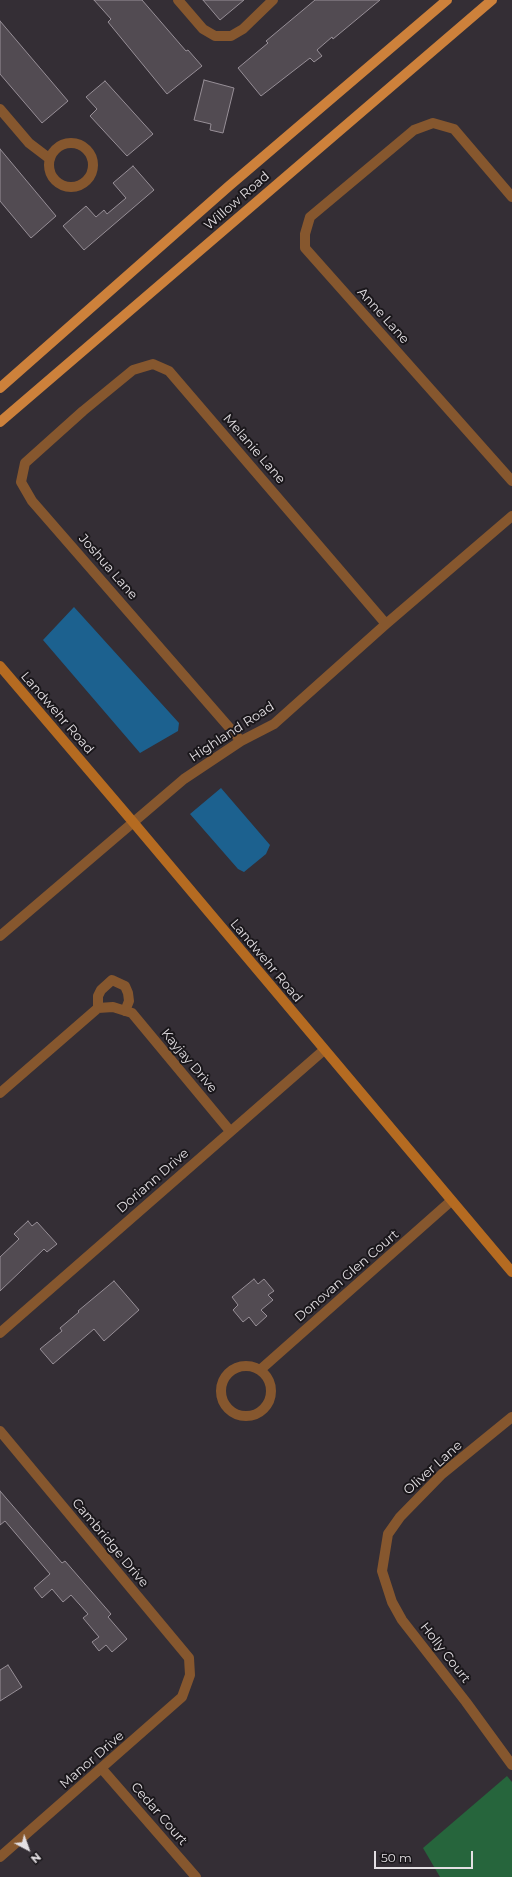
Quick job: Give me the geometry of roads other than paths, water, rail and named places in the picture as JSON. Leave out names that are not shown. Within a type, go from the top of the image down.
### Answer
[{"type":"main road","name":"Willow Road","points":[[0,388],[223,191],[447,0]]},
{"type":"main road","name":"Willow Road","points":[[0,422],[492,0]]},
{"type":"main road","name":"Landwehr Road","points":[[0,666],[512,1272]]},
{"type":"street","points":[[178,0],[203,29],[215,36],[231,36],[243,29],[273,0]]},
{"type":"street","points":[[0,109],[29,143],[50,159]]},
{"type":"street","name":"Anne Lane","points":[[512,197],[454,129],[433,123],[414,130],[310,216],[304,234],[305,248],[512,481]]},
{"type":"street","points":[[68,143],[79,144],[90,155],[93,165],[92,171],[80,184],[74,186],[62,185],[50,171],[50,159],[59,146],[68,143]]},
{"type":"street","name":"Melanie Lane","points":[[83,411],[133,370],[153,364],[169,371],[386,624]]},
{"type":"street","name":"Joshua Lane","points":[[83,411],[25,463],[21,482],[32,500],[241,741]]},
{"type":"street","name":"Highland Road","points":[[0,936],[184,779],[241,741],[274,724],[386,624],[512,516]]},
{"type":"street","points":[[0,1093],[98,1008],[98,996],[100,990],[112,980],[125,986],[128,993],[129,1000],[125,1011]]},
{"type":"street","name":"Kayjay Drive","points":[[98,1008],[113,1007],[132,1013],[230,1131]]},
{"type":"street","name":"Doriann Drive","points":[[0,1333],[324,1050]]},
{"type":"street","name":"Donovan Glen Court","points":[[260,1370],[451,1201]]},
{"type":"street","points":[[246,1366],[260,1370],[268,1379],[272,1391],[266,1406],[253,1415],[245,1416],[230,1411],[225,1405],[221,1390],[226,1376],[239,1367],[246,1366]]},
{"type":"street","name":"Oliver Lane","points":[[385,1548],[388,1534],[400,1517],[442,1474],[512,1416]]},
{"type":"street","name":"Cambridge Drive","points":[[0,1431],[189,1658],[190,1675]]},
{"type":"street","name":"Holly Court","points":[[385,1548],[382,1571],[392,1602],[402,1620],[466,1702],[512,1765]]},
{"type":"street","name":"Manor Drive","points":[[0,1857],[102,1769],[182,1697],[190,1675]]},
{"type":"street","name":"Cedar Court","points":[[102,1769],[196,1877]]},
{"type":"water","points":[[74,607],[179,723],[178,731],[140,753],[43,640]]},
{"type":"water","points":[[221,788],[270,845],[266,854],[244,872],[238,869],[190,814]]}]
